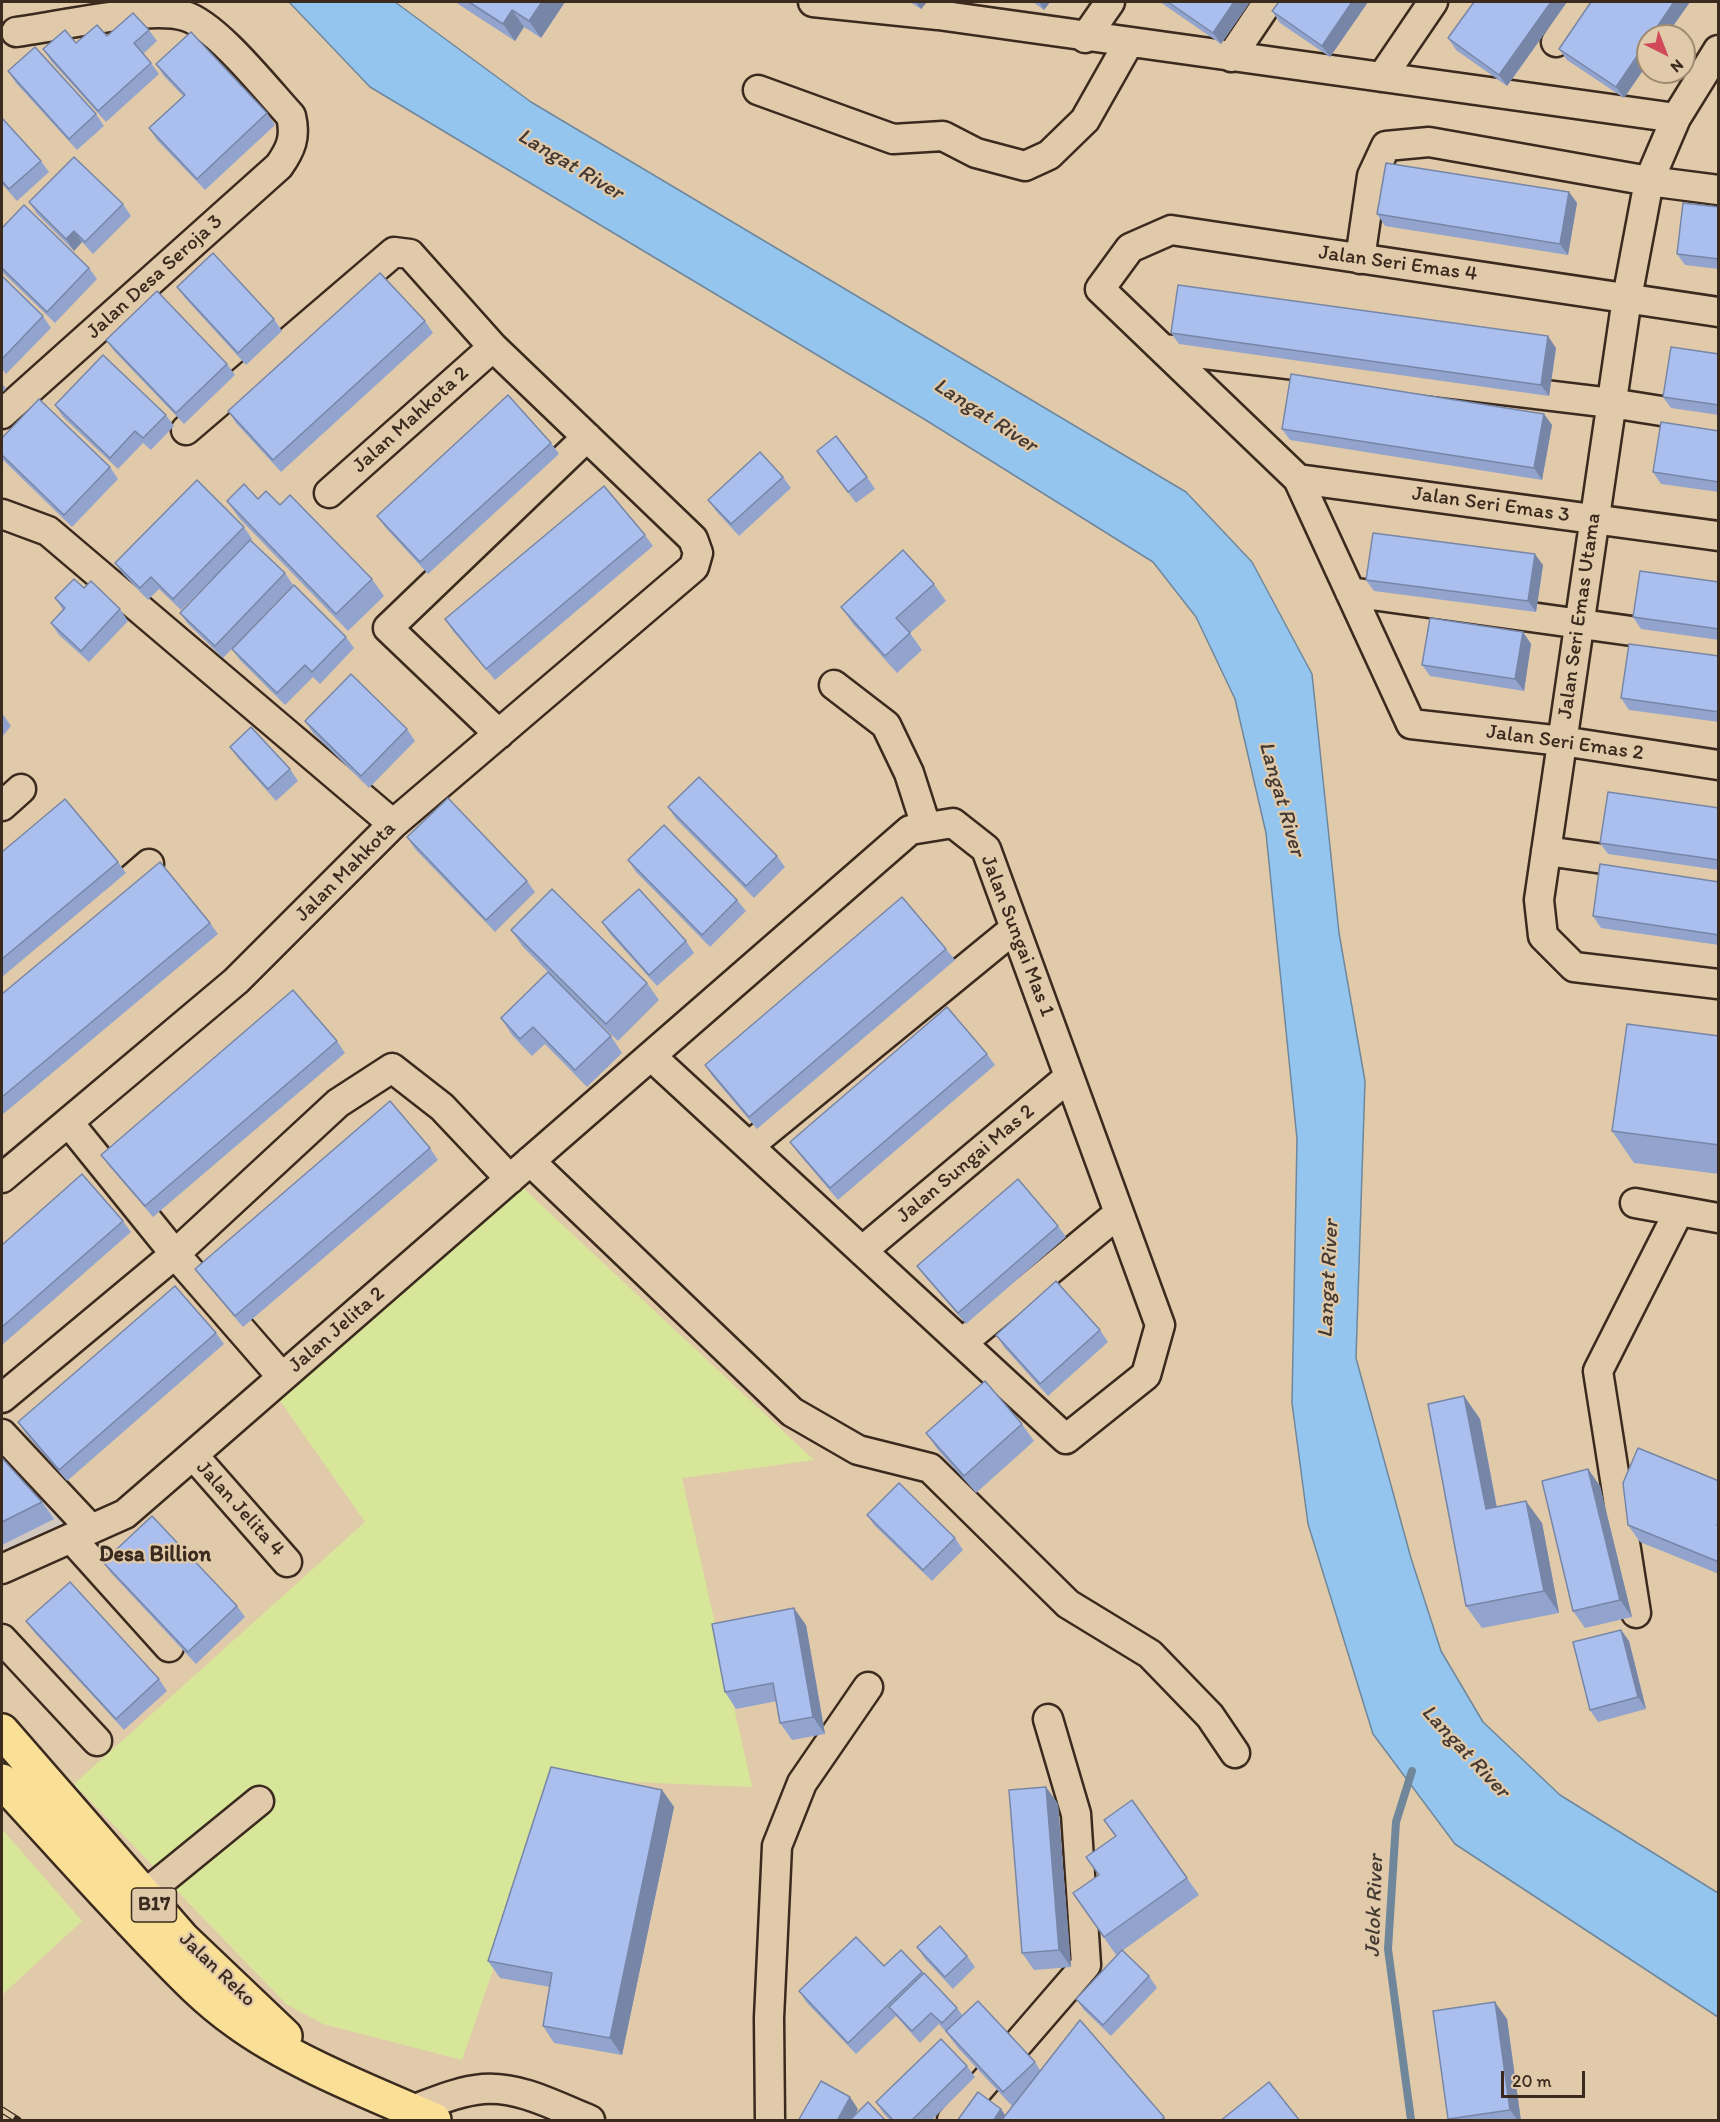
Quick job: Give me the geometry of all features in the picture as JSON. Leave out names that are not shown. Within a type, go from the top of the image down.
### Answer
[{"type":"main road","name":"Jalan Reko","points":[[2,1731],[183,1939],[319,2068]]},
{"type":"main road","name":"Jalan Reko","points":[[2,1781],[122,1912],[209,2001],[237,2023],[319,2068],[423,2115]]},
{"type":"street","points":[[813,2],[943,8],[1085,38],[1676,118]]},
{"type":"street","points":[[1085,38],[1110,2]]},
{"type":"street","points":[[1231,57],[1268,2]]},
{"type":"street","points":[[1382,77],[1433,2]]},
{"type":"street","points":[[1556,42],[1583,2]]},
{"type":"street","points":[[16,32],[186,9]]},
{"type":"street","name":"Jalan Desa Seroja 3","points":[[2,414],[279,166],[291,149],[294,131],[291,116],[212,32],[186,9]]},
{"type":"street","points":[[758,90],[893,139],[943,136],[976,153],[1025,166],[1049,155],[1085,120],[1128,44]]},
{"type":"street","name":"Jalan Seri Emas Utama","points":[[1719,50],[1676,118],[1649,181],[1627,298],[1593,518],[1539,900],[1543,936],[1574,967],[1719,984]]},
{"type":"street","points":[[1360,259],[1372,176],[1386,146],[1429,142],[1649,181],[1719,190]]},
{"type":"street","name":"Jalan Seri Emas 4","points":[[1163,349],[1100,289],[1130,249],[1171,230],[1719,312]]},
{"type":"street","points":[[186,430],[394,252],[410,255],[493,347],[587,437],[388,628],[499,734]]},
{"type":"street","name":"Jalan Mahkota 2","points":[[329,493],[493,347]]},
{"type":"street","points":[[1163,349],[1611,403],[1719,420]]},
{"type":"street","points":[[1163,349],[1298,479],[1350,592],[1719,643]]},
{"type":"street","name":"Jalan Mahkota","points":[[2,1178],[236,981],[393,824],[694,567],[698,553],[693,539],[587,437]]},
{"type":"street","name":"Jalan Seri Emas 3","points":[[1298,479],[1719,536]]},
{"type":"street","points":[[2,514],[48,531],[393,824]]},
{"type":"street","name":"Jalan Seri Emas 2","points":[[1350,592],[1411,724],[1562,741],[1719,765]]},
{"type":"street","points":[[834,685],[886,725],[909,773],[926,826]]},
{"type":"street","name":"Jalan Sungai Mas 1","points":[[651,1056],[910,830],[953,823],[986,849],[1160,1325],[1146,1375],[1066,1439],[962,1343]]},
{"type":"street","points":[[1546,851],[1719,874]]},
{"type":"street","points":[[2,992],[149,864]]},
{"type":"street","points":[[749,1146],[1014,929]]},
{"type":"street","points":[[651,1056],[962,1343],[1119,1213]]},
{"type":"street","name":"Jalan Jelita 2","points":[[2,1569],[125,1514],[651,1056]]},
{"type":"street","points":[[2,1398],[176,1254],[338,1103],[392,1068],[520,1170],[792,1412],[858,1450],[930,1468],[1068,1604],[1150,1654],[1210,1716],[1235,1753]]},
{"type":"street","name":"Jalan Sungai Mas 2","points":[[862,1251],[1069,1077]]},
{"type":"street","points":[[69,1123],[176,1254],[282,1377]]},
{"type":"street","points":[[1635,1203],[1719,1218]]},
{"type":"street","points":[[1636,1613],[1598,1371],[1679,1211]]},
{"type":"street","points":[[2,1434],[169,1647]]},
{"type":"street","name":"Jalan Jelita 4","points":[[193,1455],[287,1562]]},
{"type":"street","points":[[2,1639],[97,1741]]},
{"type":"street","points":[[770,2121],[769,2018],[777,1846],[802,1783],[868,1687]]},
{"type":"street","points":[[952,2121],[1086,1965],[1076,1814],[1048,1719]]},
{"type":"street","points":[[144,1894],[259,1801]]},
{"type":"street","points":[[423,2115],[484,2089],[525,2094],[590,2121]]},
{"type":"shaded area","points":[[2,1448],[72,1523],[2,1557]]},
{"type":"green space","points":[[521,1186],[814,1460],[682,1478],[752,1787],[559,1779],[462,2060],[323,2024],[286,2004],[74,1784],[365,1522],[278,1398]]},
{"type":"green space","points":[[2,1829],[82,1921],[2,1995]]},
{"type":"water","name":"Langat River","points":[[289,2],[395,2],[531,102],[1186,492],[1252,562],[1312,674],[1339,933],[1365,1081],[1356,1358],[1411,1558],[1441,1651],[1483,1722],[1560,1795],[1718,1893],[1718,2017],[1455,1844],[1373,1734],[1308,1524],[1292,1403],[1297,1139],[1266,833],[1235,699],[1196,617],[1153,562],[924,419],[370,87]]},
{"type":"building","points":[[469,2],[542,2],[529,21],[512,10],[503,24]]},
{"type":"building","points":[[1168,2],[1234,2],[1213,33]]},
{"type":"building","points":[[1279,2],[1352,2],[1322,46],[1272,11]]},
{"type":"building","points":[[1474,2],[1551,2],[1499,75],[1448,38]]},
{"type":"building","points":[[1591,2],[1674,2],[1659,24],[1636,24],[1636,58],[1616,87],[1559,49]]},
{"type":"building","points":[[133,13],[149,30],[134,43],[151,63],[98,111],[43,49],[65,30],[76,43],[97,25],[107,36]]},
{"type":"building","points":[[191,32],[267,113],[197,179],[149,128],[185,95],[156,64]]},
{"type":"building","points":[[35,47],[96,114],[69,139],[8,71]]},
{"type":"building","points":[[2,118],[41,161],[9,189],[2,181]]},
{"type":"building","points":[[74,157],[123,204],[85,242],[74,231],[66,239],[29,202]]},
{"type":"building","points":[[1386,163],[1569,192],[1560,244],[1377,214]]},
{"type":"building","points":[[1683,203],[1719,207],[1719,259],[1677,254]]},
{"type":"building","points":[[24,205],[89,268],[47,312],[2,268],[2,228]]},
{"type":"building","points":[[213,253],[274,319],[238,353],[177,287]]},
{"type":"building","points":[[380,273],[425,321],[273,460],[228,411]]},
{"type":"building","points":[[2,276],[43,316],[2,359]]},
{"type":"building","points":[[1178,285],[1548,336],[1541,385],[1171,333]]},
{"type":"building","points":[[157,291],[227,364],[176,413],[106,340]]},
{"type":"building","points":[[1671,347],[1719,354],[1719,405],[1663,397]]},
{"type":"building","points":[[103,355],[166,415],[143,438],[135,431],[110,458],[55,405]]},
{"type":"building","points":[[1291,374],[1544,414],[1534,468],[1282,429]]},
{"type":"building","points":[[508,395],[551,443],[420,562],[377,516]]},
{"type":"building","points":[[39,399],[110,467],[64,515],[2,455],[2,438]]},
{"type":"building","points":[[1661,422],[1719,431],[1719,482],[1653,472]]},
{"type":"building","points":[[836,436],[867,477],[848,492],[817,451]]},
{"type":"building","points":[[760,452],[783,477],[731,524],[708,500]]},
{"type":"building","points":[[197,480],[244,527],[173,599],[151,577],[140,588],[115,563]]},
{"type":"building","points":[[244,484],[258,499],[266,491],[280,505],[290,495],[372,579],[336,614],[227,501]]},
{"type":"building","points":[[604,486],[645,535],[486,669],[445,619]]},
{"type":"building","points":[[1373,533],[1535,554],[1528,601],[1366,580]]},
{"type":"building","points":[[250,540],[285,573],[215,646],[180,613]]},
{"type":"building","points":[[903,550],[934,584],[896,618],[910,633],[885,656],[841,607]]},
{"type":"building","points":[[1640,571],[1719,582],[1719,629],[1633,617]]},
{"type":"building","points":[[74,579],[84,588],[91,581],[120,609],[81,651],[51,623],[65,608],[55,598]]},
{"type":"building","points":[[294,585],[346,637],[312,672],[305,665],[277,693],[232,649]]},
{"type":"building","points":[[1430,618],[1523,632],[1515,679],[1422,665]]},
{"type":"building","points":[[1629,644],[1719,656],[1719,712],[1621,698]]},
{"type":"building","points":[[351,674],[407,729],[361,776],[305,721]]},
{"type":"building","points":[[251,727],[290,769],[268,789],[230,747]]},
{"type":"building","points":[[699,777],[777,856],[746,886],[668,807]]},
{"type":"building","points":[[1608,792],[1719,808],[1719,860],[1600,843]]},
{"type":"building","points":[[448,798],[527,881],[486,920],[407,837]]},
{"type":"building","points":[[65,799],[118,862],[2,959],[2,852]]},
{"type":"building","points":[[664,825],[737,900],[702,935],[628,860]]},
{"type":"building","points":[[160,862],[210,923],[2,1097],[2,994]]},
{"type":"building","points":[[1600,864],[1719,882],[1719,935],[1593,916]]},
{"type":"building","points":[[552,889],[647,983],[606,1024],[511,930]]},
{"type":"building","points":[[639,889],[686,941],[649,975],[602,922]]},
{"type":"building","points":[[902,897],[946,949],[749,1117],[705,1065]]},
{"type":"building","points":[[548,972],[611,1036],[575,1070],[533,1027],[520,1039],[501,1018]]},
{"type":"building","points":[[293,990],[337,1041],[145,1206],[101,1155]]},
{"type":"building","points":[[947,1007],[987,1054],[830,1188],[790,1142]]},
{"type":"building","points":[[1627,1024],[1719,1036],[1719,1145],[1612,1131]]},
{"type":"building","points":[[390,1101],[430,1148],[235,1316],[195,1269]]},
{"type":"building","points":[[82,1174],[123,1221],[2,1327],[2,1245]]},
{"type":"building","points":[[1018,1179],[1058,1226],[958,1313],[917,1266]]},
{"type":"building","points":[[1056,1281],[1100,1330],[1040,1384],[996,1335]]},
{"type":"building","points":[[175,1286],[216,1333],[59,1470],[18,1422]]},
{"type":"building","points":[[985,1381],[1022,1424],[964,1476],[926,1433]]},
{"type":"building","points":[[1464,1396],[1486,1509],[1526,1501],[1544,1591],[1466,1606],[1428,1404]]},
{"type":"building","points":[[1638,1448],[1719,1481],[1719,1521],[1717,1525],[1719,1525],[1719,1562],[1628,1525],[1623,1483]]},
{"type":"building","points":[[2,1458],[42,1502],[2,1522]]},
{"type":"building","points":[[1588,1469],[1620,1600],[1573,1611],[1542,1481]]},
{"type":"building","points":[[899,1483],[955,1538],[923,1570],[867,1515]]},
{"type":"building","points":[[152,1516],[237,1606],[188,1652],[103,1562]]},
{"type":"building","points":[[70,1582],[159,1679],[116,1719],[26,1621]]},
{"type":"building","points":[[794,1608],[813,1717],[780,1723],[773,1683],[725,1692],[712,1624]]},
{"type":"building","points":[[1621,1630],[1638,1697],[1590,1710],[1573,1642]]},
{"type":"building","points":[[551,1767],[662,1790],[610,2038],[543,2026],[552,1973],[488,1961]]},
{"type":"building","points":[[1046,1787],[1059,1950],[1022,1953],[1009,1790]]},
{"type":"building","points":[[1132,1800],[1187,1878],[1104,1937],[1073,1893],[1099,1875],[1086,1857],[1116,1836],[1104,1820]]},
{"type":"building","points":[[940,1926],[967,1956],[945,1977],[917,1947]]},
{"type":"building","points":[[856,1937],[884,1966],[901,1950],[922,1972],[848,2043],[799,1991]]},
{"type":"building","points":[[1122,1950],[1149,1976],[1103,2025],[1076,1999]]},
{"type":"building","points":[[924,1973],[957,2008],[942,2023],[931,2013],[912,2031],[889,2007]]},
{"type":"building","points":[[978,2001],[1035,2062],[1003,2092],[946,2031]]},
{"type":"building","points":[[1495,2002],[1510,2110],[1448,2119],[1433,2011]]},
{"type":"building","points":[[1080,2020],[1164,2117],[1161,2121],[1001,2121]]},
{"type":"building","points":[[941,2039],[967,2066],[911,2121],[894,2121],[876,2102]]},
{"type":"building","points":[[821,2081],[850,2097],[837,2121],[798,2121]]},
{"type":"building","points":[[1269,2082],[1300,2121],[1220,2121]]},
{"type":"building","points":[[978,2092],[1001,2109],[993,2121],[957,2121]]},
{"type":"building","points":[[868,2102],[886,2121],[849,2121]]},
{"type":"waterway","name":"Jelok River","points":[[1411,2120],[1388,1949],[1396,1822],[1412,1771]]},
{"type":"railway","points":[[2,2110],[18,2120]]},
{"type":"district","name":"Desa Billion","points":[[155,1555]]}]
